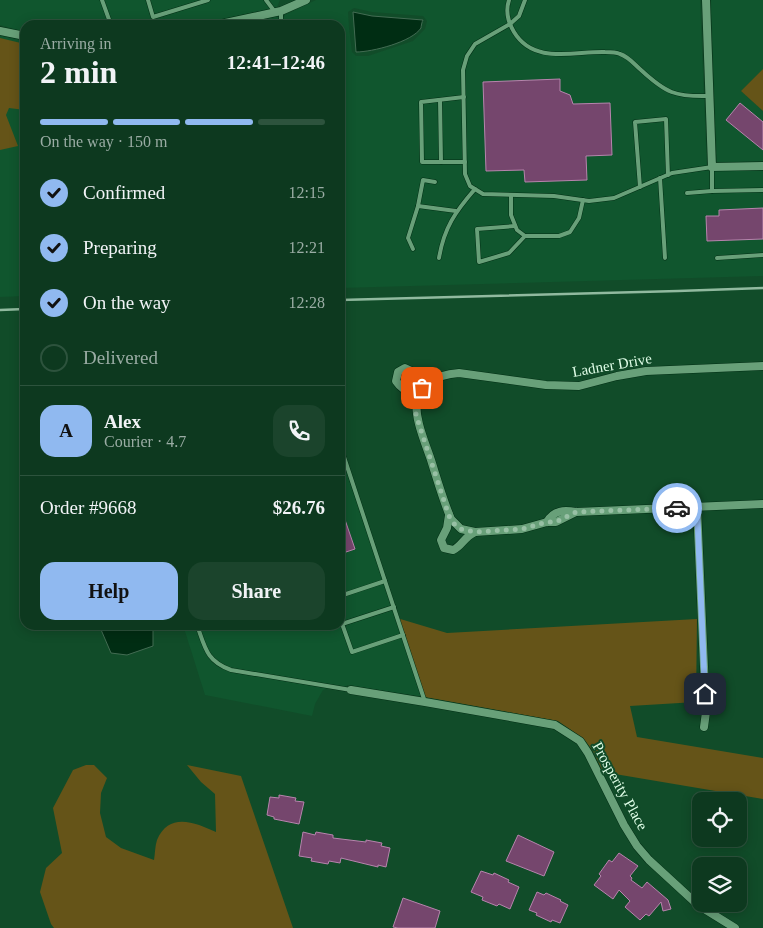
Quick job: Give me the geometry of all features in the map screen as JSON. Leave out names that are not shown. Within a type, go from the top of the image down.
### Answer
[{"type":"street","points":[[278,11],[286,0]]},
{"type":"street","points":[[238,20],[278,11],[306,0]]},
{"type":"street","points":[[706,0],[712,167],[763,166]]},
{"type":"street","points":[[0,31],[20,35]]},
{"type":"street","name":"Ladner Drive","points":[[416,404],[412,396],[396,381],[398,372],[401,369],[410,368],[420,375],[436,377],[459,373],[546,386],[580,386],[616,376],[646,371],[763,366]]},
{"type":"street","points":[[436,377],[428,381],[422,388],[416,404],[418,422],[449,516],[455,525],[461,529],[475,532],[522,529],[547,522],[556,522],[576,512],[763,504]]},
{"type":"street","points":[[697,507],[706,712],[704,727]]},
{"type":"street","points":[[449,516],[447,528],[441,540],[444,548],[453,550],[457,548],[464,538],[475,532]]},
{"type":"street","name":"Prosperity Place","points":[[351,690],[555,724],[568,732],[580,741],[588,753],[606,792],[638,846],[671,882],[698,906],[735,928]]},
{"type":"lane","points":[[102,0],[109,20]]},
{"type":"lane","points":[[148,0],[153,17],[208,0]]},
{"type":"lane","points":[[266,0],[278,11],[280,20]]},
{"type":"lane","points":[[509,0],[506,9],[510,24],[518,39],[534,51],[566,55],[598,52],[618,53],[629,59],[661,88],[684,96],[709,96]]},
{"type":"lane","points":[[525,0],[518,16],[510,24],[475,44],[463,70],[465,174],[470,186],[483,194],[554,196],[583,200],[614,198],[668,174],[712,167],[712,190]]},
{"type":"lane","points":[[464,97],[421,102],[422,162],[465,162]]},
{"type":"lane","points":[[440,100],[441,162]]},
{"type":"lane","points":[[640,187],[635,122],[666,119],[668,174]]},
{"type":"lane","points":[[660,178],[665,258]]},
{"type":"lane","points":[[413,249],[408,238],[418,206],[423,180],[435,182]]},
{"type":"lane","points":[[439,258],[442,243],[456,211],[475,189]]},
{"type":"lane","points":[[687,193],[712,190],[763,190]]},
{"type":"lane","points":[[511,196],[510,215],[517,230],[526,236],[559,236],[570,232],[579,218],[583,200]]},
{"type":"lane","points":[[418,206],[456,211]]},
{"type":"lane","points":[[515,226],[477,229],[479,262],[508,254],[526,236]]},
{"type":"lane","points":[[716,258],[763,255]]},
{"type":"lane","points":[[345,460],[425,702]]},
{"type":"lane","points":[[345,594],[385,580]]},
{"type":"lane","points":[[345,623],[394,607]]},
{"type":"lane","points":[[199,630],[208,655],[214,661],[231,670],[351,690]]},
{"type":"lane","points":[[344,630],[352,652],[403,635]]},
{"type":"shaded area","points":[[0,0],[280,0],[277,7],[218,20],[20,20],[20,31],[0,25]]},
{"type":"shaded area","points":[[316,0],[700,0],[707,171],[763,171],[763,276],[345,288],[345,20],[261,20],[278,16],[284,17]],"holes":[[[354,8],[372,12],[423,16],[427,21],[425,29],[413,41],[368,56],[356,56],[352,52],[348,12]]]},
{"type":"shaded area","points":[[711,0],[763,0],[763,69],[741,91],[763,111],[763,161],[717,162]]},
{"type":"shaded area","points":[[353,12],[372,16],[423,20],[421,28],[416,33],[401,42],[372,50],[356,52]]},
{"type":"shaded area","points":[[0,36],[20,40],[20,296],[0,297]]},
{"type":"shaded area","points":[[0,38],[20,43],[20,109],[9,108],[6,115],[18,146],[0,150]]},
{"type":"shaded area","points":[[763,69],[763,111],[741,91]]},
{"type":"shaded area","points":[[345,466],[425,697],[347,685],[346,688],[333,686],[323,690],[315,704],[312,716],[205,695],[185,630],[345,630]]},
{"type":"shaded area","points":[[397,618],[447,633],[697,619],[696,702],[630,706],[637,737],[763,758],[763,799],[747,796],[747,792],[722,792],[603,772],[593,751],[584,739],[558,721],[425,697]]},
{"type":"shaded area","points":[[101,630],[153,630],[153,646],[127,655],[111,653]]},
{"type":"shaded area","points":[[86,765],[94,765],[107,778],[101,793],[100,813],[106,837],[121,848],[154,860],[157,840],[168,825],[176,822],[192,823],[216,832],[215,794],[201,782],[187,765],[241,776],[293,928],[54,928],[40,892],[46,868],[62,853],[53,808],[73,770]]},
{"type":"building","points":[[560,79],[560,91],[570,95],[573,104],[610,103],[612,155],[586,156],[587,180],[525,182],[524,170],[486,171],[483,82]]},
{"type":"building","points":[[740,103],[763,122],[763,150],[726,120]]},
{"type":"building","points":[[763,208],[763,239],[707,241],[706,216],[719,216],[719,210]]},
{"type":"building","points":[[345,520],[355,549],[345,552]]},
{"type":"building","points":[[279,795],[296,798],[295,801],[304,802],[299,824],[274,819],[274,817],[267,815],[270,797],[279,798]]},
{"type":"building","points":[[303,832],[315,835],[316,832],[333,835],[333,838],[382,843],[381,846],[390,848],[386,867],[378,865],[378,867],[341,858],[340,863],[329,861],[328,864],[311,861],[312,858],[299,856]]},
{"type":"building","points":[[518,835],[554,852],[544,876],[506,861]]},
{"type":"building","points":[[619,853],[638,866],[630,876],[631,880],[642,888],[647,882],[668,900],[671,909],[663,911],[661,902],[649,916],[646,914],[640,920],[625,907],[630,901],[619,890],[613,899],[594,885],[609,860],[612,862]]},
{"type":"building","points":[[481,871],[493,875],[494,873],[519,887],[510,909],[482,900],[483,897],[471,892]]},
{"type":"building","points":[[537,892],[544,895],[546,893],[568,905],[560,923],[552,920],[551,922],[529,910]]},
{"type":"building","points":[[403,898],[440,911],[435,928],[393,927]]},
{"type":"railway","points":[[345,300],[763,288]]},
{"type":"railway","points":[[0,310],[20,309]]},
{"type":"way so far","points":[[422,388],[418,394],[416,415],[449,516],[455,525],[461,529],[468,532],[522,529],[547,522],[556,522],[576,512],[677,508]]},
{"type":"route","points":[[677,508],[697,507],[705,694]]}]
